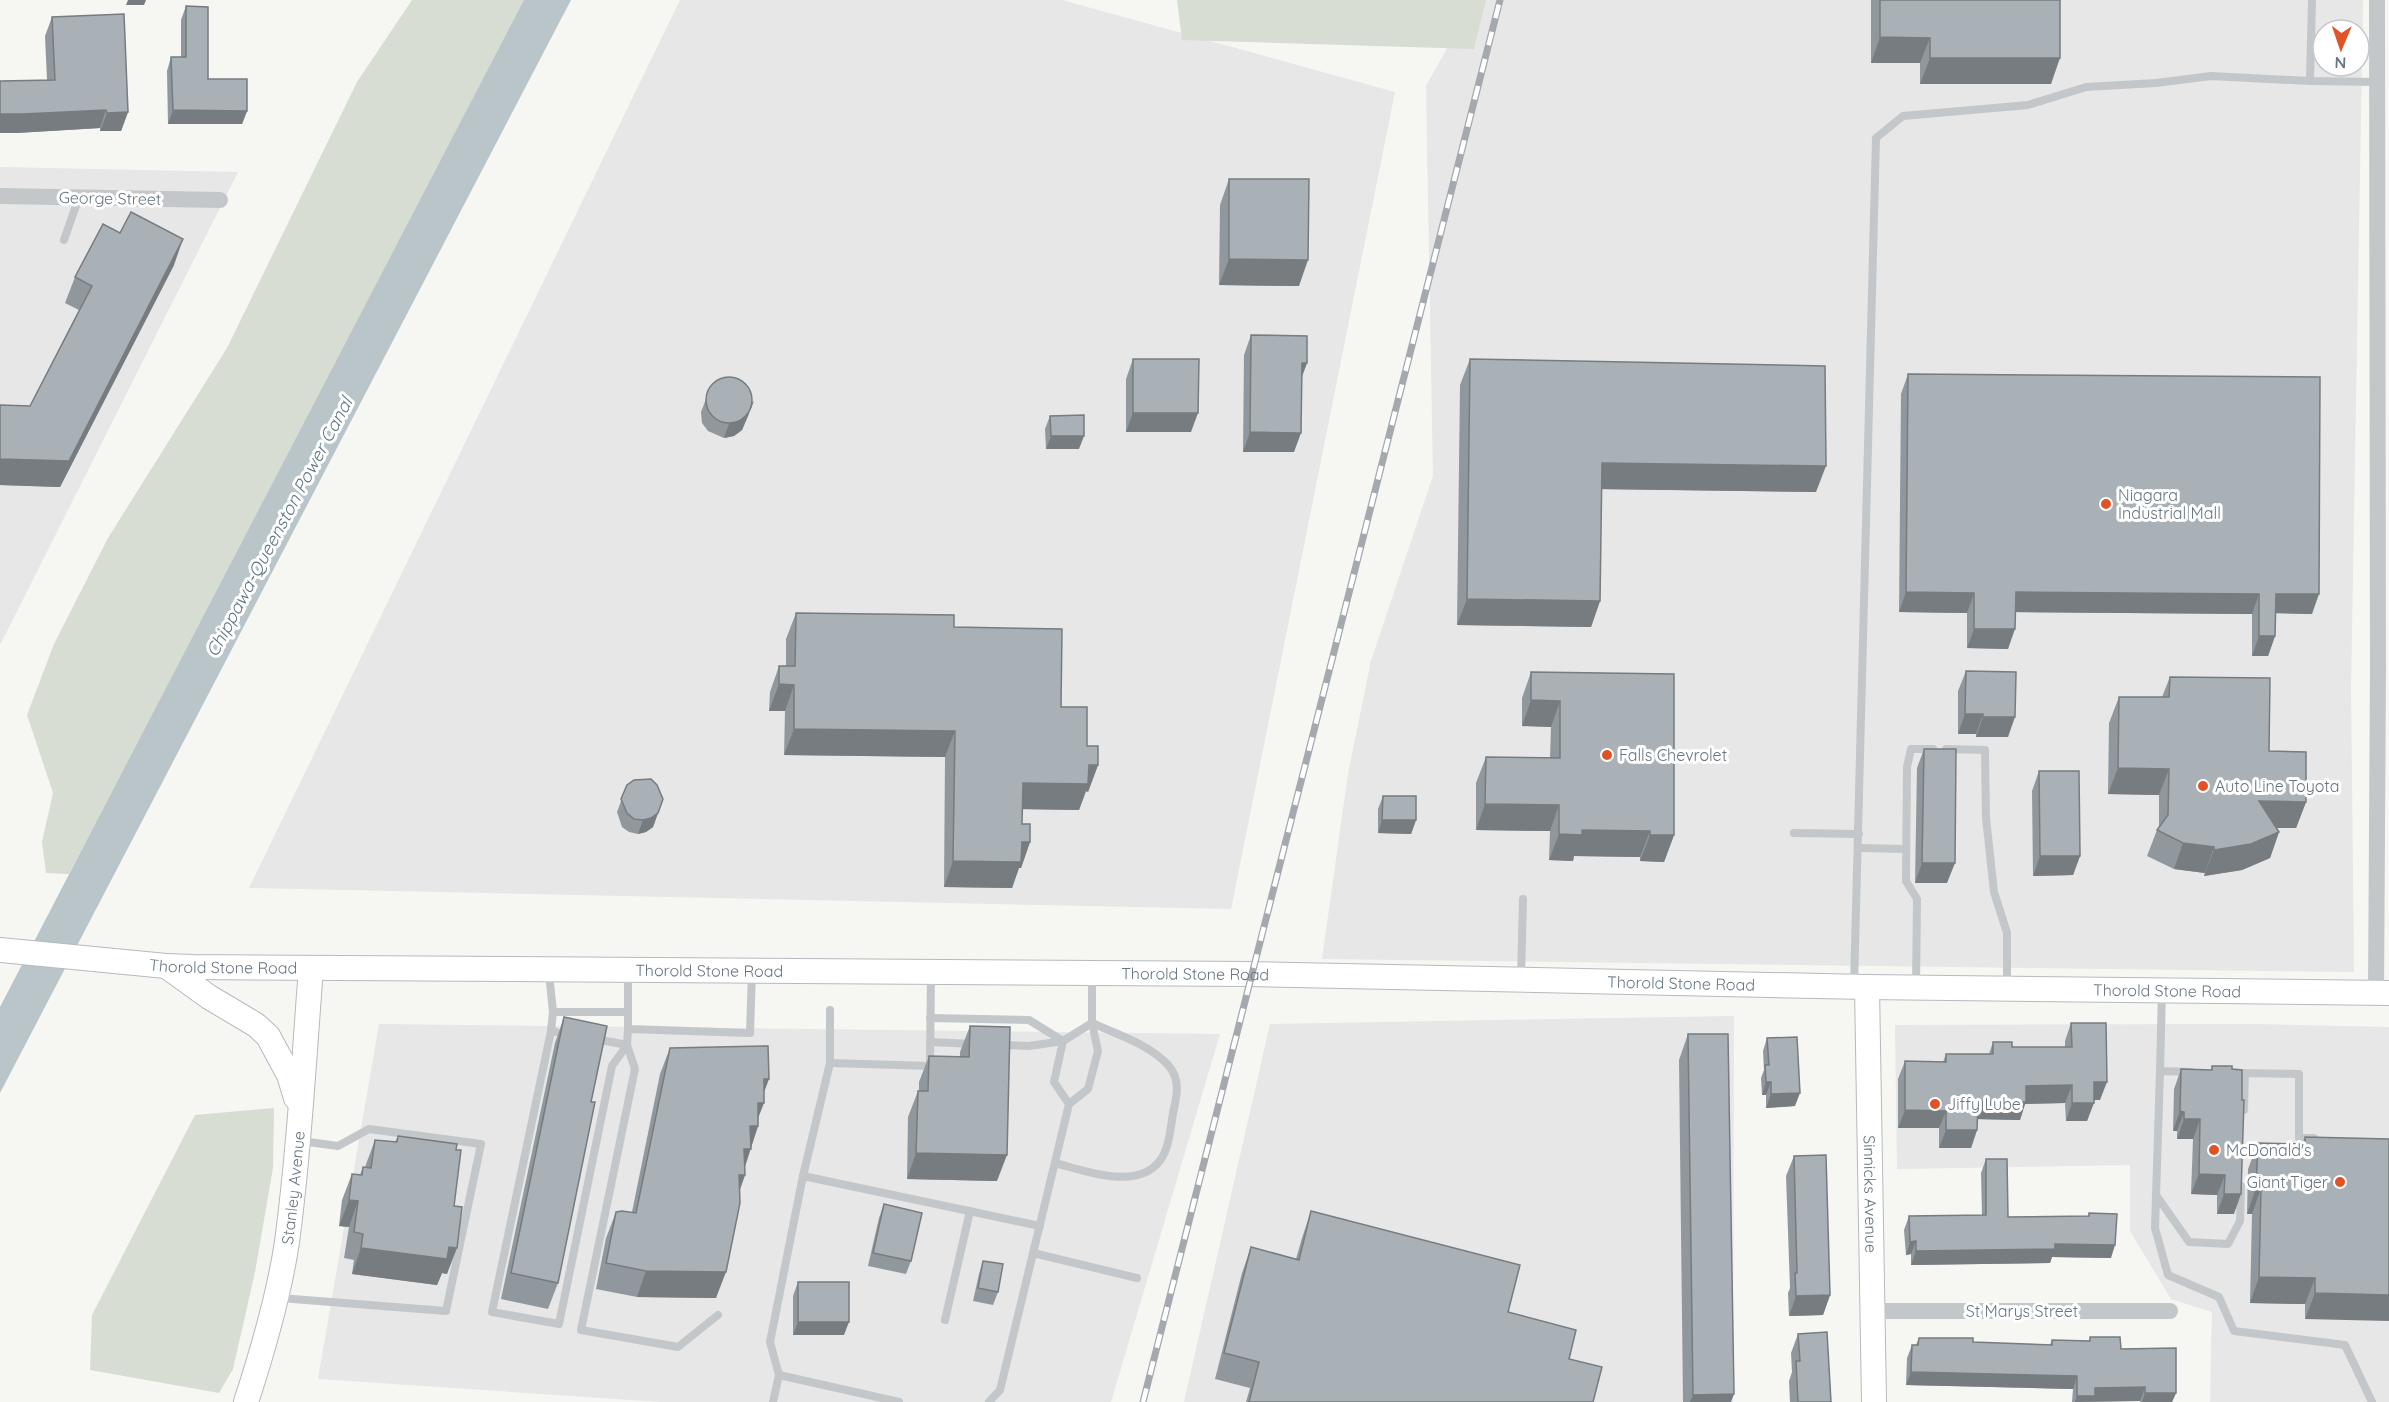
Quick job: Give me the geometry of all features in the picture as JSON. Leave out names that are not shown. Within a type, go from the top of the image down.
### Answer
[{"type":"main road","name":"Thorold Stone Road","points":[[0,950],[166,966],[1092,973],[2382,993]]},
{"type":"main road","points":[[166,966],[209,997],[256,1025],[268,1036],[289,1075],[300,1111]]},
{"type":"main road","name":"Stanley Avenue","points":[[246,1402],[276,1297],[286,1244],[300,1111],[310,968]]},
{"type":"main road","name":"Sinnicks Avenue","points":[[1860,986],[1874,1311],[1874,1402]]},
{"type":"street","points":[[2377,0],[2384,331],[2382,993]]},
{"type":"street","name":"George Street","points":[[0,196],[220,200]]},
{"type":"street","name":"St Marys Street","points":[[1874,1311],[2169,1311]]},
{"type":"lane","points":[[2310,81],[2312,0]]},
{"type":"lane","points":[[1860,986],[1861,671],[1876,138],[1903,116],[2028,105],[2086,87],[2156,83],[2211,76],[2378,82]]},
{"type":"lane","points":[[64,240],[79,198]]},
{"type":"lane","points":[[1916,987],[1917,899],[1906,881],[1907,766],[1911,749],[1985,750],[1986,818],[1994,892],[2007,933],[2007,988]]},
{"type":"lane","points":[[1794,833],[1859,834]]},
{"type":"lane","points":[[1859,848],[1906,849]]},
{"type":"lane","points":[[1521,980],[1523,899]]},
{"type":"lane","points":[[548,969],[553,1012],[551,1031],[492,1312],[560,1324],[612,1066],[627,1045]]},
{"type":"lane","points":[[628,970],[627,1045],[635,1069],[581,1330],[678,1347],[718,1314]]},
{"type":"lane","points":[[628,1029],[750,1033],[752,971]]},
{"type":"lane","points":[[830,1063],[930,1066],[931,972]]},
{"type":"lane","points":[[989,1402],[1000,1390],[1069,1104],[1088,1089],[1098,1051],[1092,1023],[1092,973]]},
{"type":"lane","points":[[2162,990],[2155,1228],[2168,1275],[2219,1297],[2234,1331],[2345,1345],[2372,1402]]},
{"type":"lane","points":[[773,1402],[779,1375],[770,1342],[803,1176],[830,1063],[830,1010]]},
{"type":"lane","points":[[553,1012],[628,1012]]},
{"type":"lane","points":[[930,1018],[1029,1020],[1063,1041]]},
{"type":"lane","points":[[996,1045],[1029,1046],[1063,1041],[1092,1023]]},
{"type":"lane","points":[[1054,1163],[1105,1176],[1130,1177],[1152,1170],[1164,1153],[1179,1089],[1170,1066],[1154,1053],[1092,1023]]},
{"type":"lane","points":[[551,1031],[562,1033]]},
{"type":"lane","points":[[584,1037],[627,1045]]},
{"type":"lane","points":[[1063,1041],[1054,1082],[1069,1104]]},
{"type":"lane","points":[[930,1042],[985,1044]]},
{"type":"lane","points":[[2160,1071],[2202,1072]]},
{"type":"lane","points":[[2224,1072],[2299,1074],[2299,1138],[2322,1138]]},
{"type":"lane","points":[[2244,1118],[2245,1073]]},
{"type":"lane","points":[[276,1297],[446,1311],[481,1144],[369,1129],[338,1146],[297,1141]]},
{"type":"lane","points":[[2156,1195],[2189,1242],[2228,1244],[2240,1221],[2242,1175]]},
{"type":"lane","points":[[803,1176],[1040,1226]]},
{"type":"lane","points":[[945,1320],[970,1211]]},
{"type":"lane","points":[[1033,1253],[1137,1278]]},
{"type":"lane","points":[[779,1375],[899,1402]]},
{"type":"shaded area","points":[[412,0],[529,0],[69,874],[46,873],[42,842],[53,793],[27,715],[54,644],[108,538],[227,348],[357,82]]},
{"type":"shaded area","points":[[680,0],[1062,0],[1395,92],[1231,909],[249,888]]},
{"type":"shaded area","points":[[1177,0],[1486,0],[1474,49],[1182,40]]},
{"type":"shaded area","name":"Niagara Industrial Mall","points":[[1474,0],[2363,0],[2363,18],[2311,18],[2311,78],[2362,78],[2351,687],[2354,972],[1322,959],[1348,774],[1371,661],[1433,476],[1426,86]]},
{"type":"shaded area","points":[[0,167],[238,172],[0,645]]},
{"type":"shaded area","points":[[1734,1016],[1733,1402],[1184,1402],[1270,1024]]},
{"type":"shaded area","points":[[379,1024],[1220,1034],[1111,1402],[661,1402],[318,1379]]},
{"type":"shaded area","points":[[2254,1024],[2389,1027],[2389,1402],[2210,1402],[2212,1312],[2171,1299],[2130,1231],[2130,1165],[1897,1169],[1895,1025]]},
{"type":"shaded area","points":[[274,1108],[273,1168],[255,1272],[233,1369],[219,1393],[90,1370],[92,1315],[195,1115]]},
{"type":"water","name":"Chippawa-Queenston Power Canal","points":[[524,0],[571,0],[0,1093],[0,1007]]},
{"type":"building","points":[[1880,0],[2060,0],[2060,58],[1930,58],[1930,38],[1880,37]]},
{"type":"building","points":[[186,6],[208,7],[208,79],[247,79],[247,111],[173,110],[171,57],[186,57]]},
{"type":"building","points":[[124,14],[128,112],[107,113],[106,110],[0,114],[0,81],[55,80],[52,17]]},
{"type":"building","points":[[1229,179],[1309,179],[1308,260],[1229,259]]},
{"type":"building","points":[[131,212],[183,239],[69,461],[0,459],[0,405],[30,406],[92,286],[75,277],[103,224],[120,233]]},
{"type":"building","points":[[1251,335],[1307,336],[1307,363],[1302,363],[1301,433],[1250,432]]},
{"type":"building","points":[[1133,359],[1199,359],[1198,413],[1133,413]]},
{"type":"building","points":[[1470,359],[1825,366],[1826,466],[1602,463],[1600,601],[1467,599]]},
{"type":"building","name":"Niagara Industrial Mall","points":[[1908,374],[2320,377],[2319,594],[2276,594],[2275,636],[2259,636],[2259,594],[2016,592],[2015,629],[1974,629],[1974,593],[1906,592]]},
{"type":"building","points":[[729,377],[738,378],[745,384],[751,391],[751,409],[745,416],[738,422],[729,423],[720,422],[713,416],[707,409],[706,400],[707,391],[713,384],[720,378]]},
{"type":"building","points":[[1084,415],[1084,436],[1051,436],[1050,416]]},
{"type":"building","points":[[796,613],[954,615],[954,627],[1062,629],[1061,707],[1087,707],[1087,746],[1098,746],[1098,765],[1089,765],[1088,784],[1023,783],[1022,824],[1030,824],[1030,842],[1022,842],[1021,862],[953,861],[955,731],[794,729],[794,685],[779,684],[779,666],[795,666]]},
{"type":"building","points":[[1966,671],[2016,672],[2015,717],[1983,717],[1983,714],[1965,714]]},
{"type":"building","name":"Falls Chevrolet","points":[[1531,672],[1674,674],[1674,835],[1650,835],[1650,831],[1582,830],[1582,835],[1559,834],[1559,805],[1485,804],[1486,757],[1560,758],[1560,701],[1531,700]]},
{"type":"building","name":"Auto Line Toyota","points":[[2170,677],[2270,678],[2269,751],[2306,752],[2306,802],[2259,801],[2279,832],[2251,844],[2214,850],[2214,847],[2183,843],[2157,830],[2168,815],[2169,769],[2118,768],[2119,697],[2169,697]]},
{"type":"building","points":[[1924,749],[1956,749],[1955,863],[1922,863]]},
{"type":"building","points":[[2039,771],[2079,771],[2080,856],[2040,856]]},
{"type":"building","points":[[651,779],[657,785],[663,799],[658,813],[643,820],[634,819],[627,813],[621,799],[627,785],[634,780]]},
{"type":"building","points":[[1383,796],[1416,796],[1416,820],[1382,820]]},
{"type":"building","points":[[564,1017],[607,1026],[591,1102],[595,1102],[558,1283],[511,1273]]},
{"type":"building","points":[[2071,1023],[2106,1023],[2107,1082],[2094,1082],[2094,1103],[2072,1103],[2072,1085],[2026,1086],[2026,1102],[1978,1101],[1977,1130],[1946,1130],[1946,1111],[1905,1110],[1905,1061],[1946,1062],[1946,1054],[1993,1054],[1993,1042],[2012,1042],[2012,1047],[2072,1047]]},
{"type":"building","points":[[970,1026],[1010,1027],[1007,1155],[916,1153],[918,1091],[928,1091],[929,1056],[969,1057]]},
{"type":"building","points":[[1688,1034],[1728,1034],[1734,1394],[1693,1395]]},
{"type":"building","points":[[1797,1037],[1800,1093],[1771,1094],[1771,1082],[1766,1082],[1765,1065],[1769,1065],[1767,1038]]},
{"type":"building","points":[[768,1046],[769,1079],[764,1079],[764,1103],[758,1103],[758,1126],[750,1126],[751,1149],[744,1149],[745,1175],[739,1175],[740,1203],[726,1272],[646,1271],[606,1263],[616,1212],[636,1213],[670,1048]]},
{"type":"building","name":"McDonald's","points":[[2212,1066],[2232,1066],[2232,1069],[2242,1070],[2242,1100],[2244,1100],[2241,1194],[2224,1194],[2225,1175],[2199,1174],[2200,1119],[2184,1119],[2184,1112],[2180,1111],[2181,1069],[2212,1070]]},
{"type":"building","points":[[398,1136],[457,1144],[456,1150],[461,1150],[454,1206],[462,1207],[457,1248],[449,1247],[447,1259],[361,1248],[363,1234],[354,1232],[358,1201],[349,1200],[352,1174],[362,1175],[363,1167],[371,1168],[375,1140],[397,1142]]},
{"type":"building","points":[[2305,1137],[2389,1139],[2389,1295],[2315,1293],[2315,1278],[2259,1277],[2261,1188],[2256,1188],[2258,1143],[2305,1144]]},
{"type":"building","points":[[1826,1155],[1830,1295],[1796,1296],[1794,1156]]},
{"type":"building","points":[[1986,1159],[2007,1159],[2008,1217],[2117,1214],[2115,1245],[2055,1244],[2055,1249],[1916,1251],[1916,1241],[1910,1242],[1909,1216],[1986,1215]]},
{"type":"building","points":[[884,1204],[922,1213],[911,1261],[873,1253]]},
{"type":"building","points":[[1311,1211],[1520,1265],[1508,1312],[1576,1330],[1569,1359],[1602,1367],[1593,1402],[1249,1402],[1259,1362],[1224,1353],[1251,1247],[1299,1260]]},
{"type":"building","points":[[983,1261],[1003,1264],[998,1292],[978,1288]]},
{"type":"building","points":[[798,1282],[849,1282],[849,1322],[798,1322]]},
{"type":"building","points":[[1827,1332],[1831,1402],[1798,1402],[1796,1361],[1800,1361],[1798,1334]]},
{"type":"building","points":[[2090,1337],[2120,1337],[2121,1349],[2176,1348],[2176,1393],[2145,1393],[2145,1387],[2095,1388],[2095,1396],[2077,1396],[2077,1376],[1911,1372],[1912,1345],[1918,1345],[1919,1338],[1973,1338],[1973,1342],[2052,1345],[2052,1340],[2090,1341]]},
{"type":"railway","points":[[1143,1402],[1500,0]]},
{"type":"place","name":"Niagara Industrial Mall","points":[[2106,504]]},
{"type":"place","name":"Falls Chevrolet","points":[[1607,755]]},
{"type":"place","name":"Auto Line Toyota","points":[[2203,786]]},
{"type":"place","name":"Jiffy Lube","points":[[1935,1104]]},
{"type":"place","name":"McDonald's","points":[[2214,1150]]},
{"type":"place","name":"Giant Tiger","points":[[2340,1182]]}]
